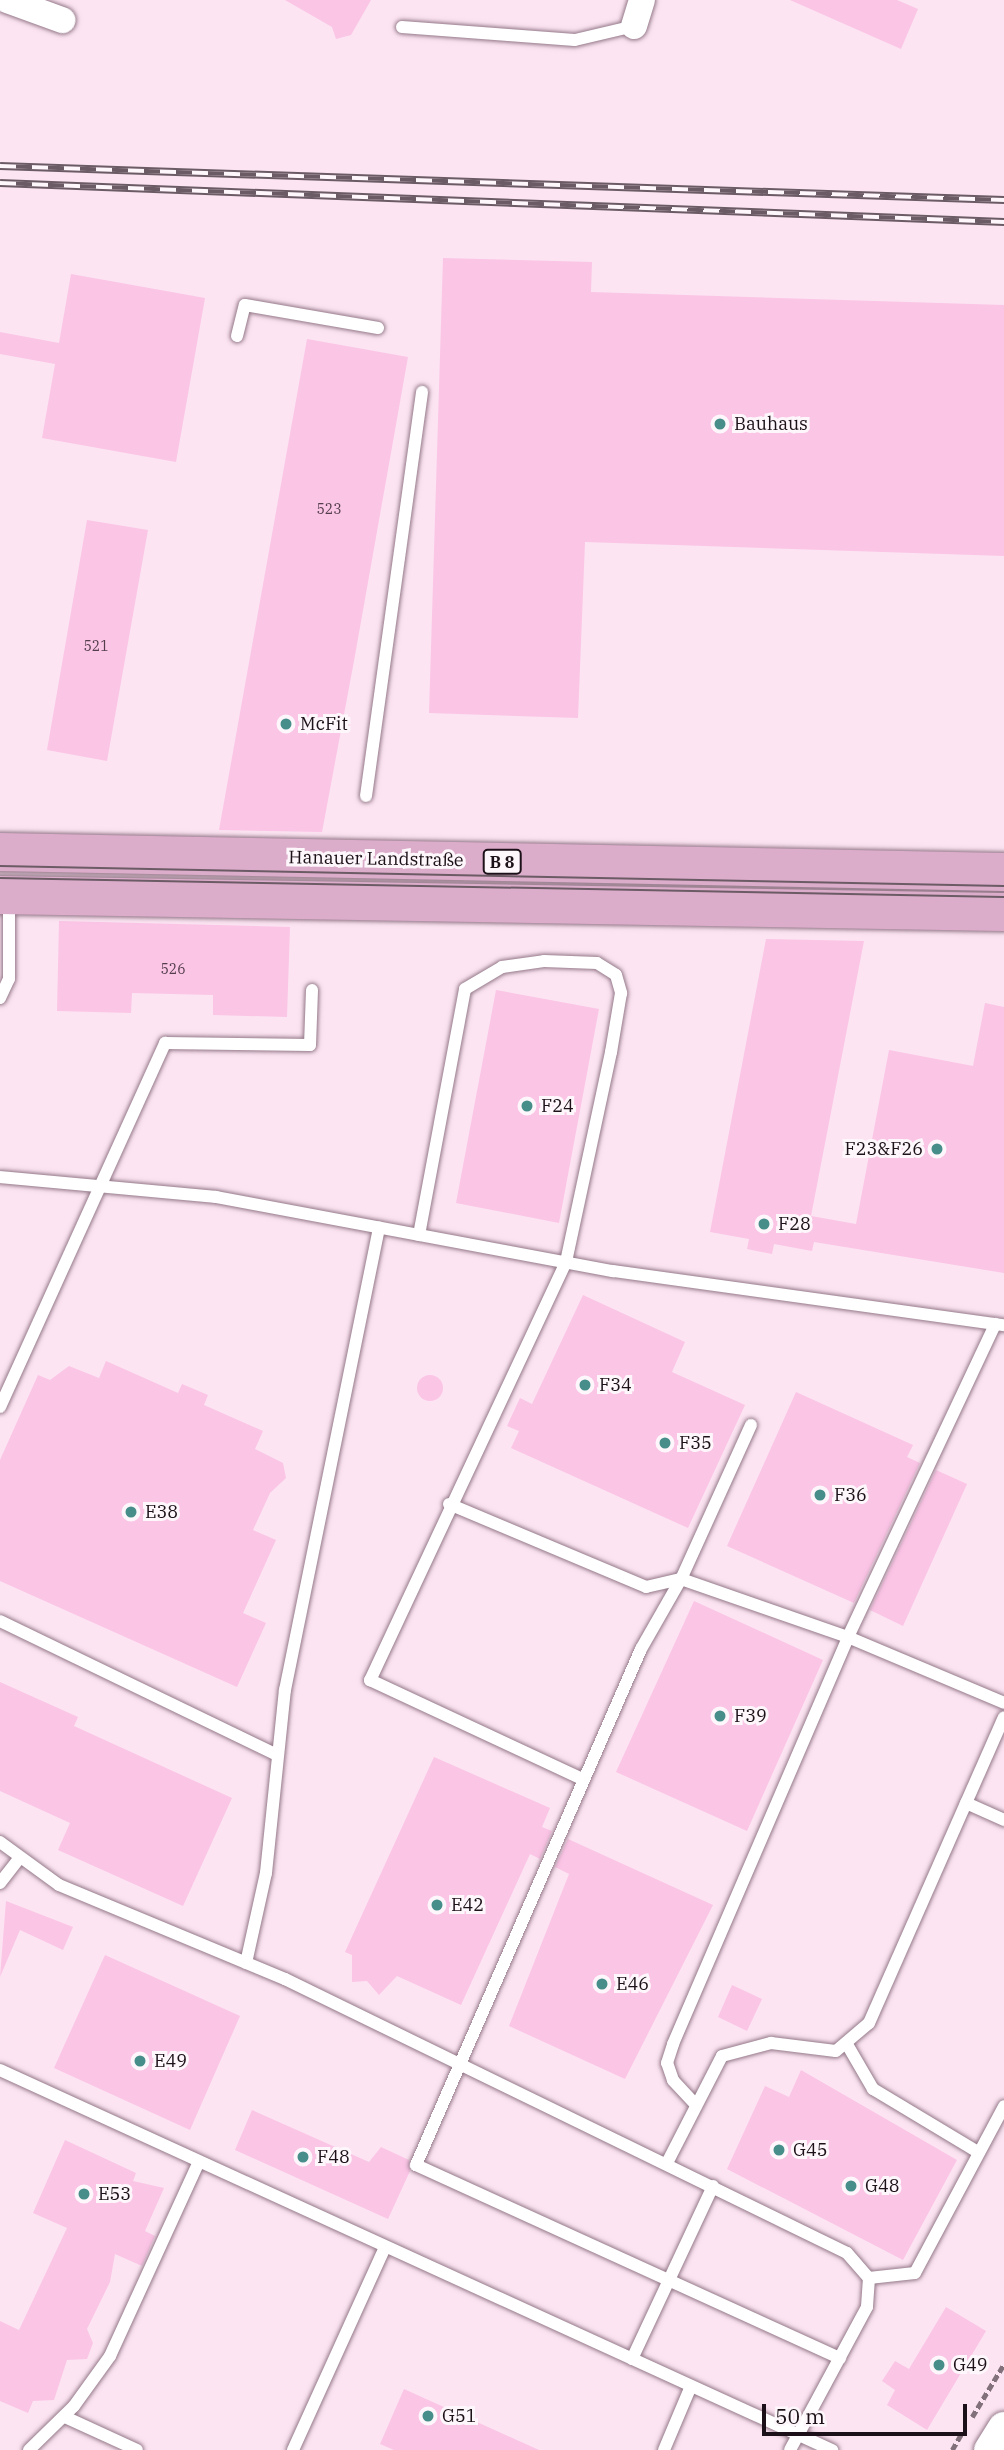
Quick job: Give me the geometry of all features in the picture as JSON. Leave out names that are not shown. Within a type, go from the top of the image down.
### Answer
[{"type":"main road","name":"Hanauer Landstraße","points":[[0,852],[1004,872]]},
{"type":"main road","points":[[5,895],[1004,912]]},
{"type":"street","points":[[7,0],[62,20]]},
{"type":"street","points":[[634,26],[642,0]]},
{"type":"street","points":[[990,2450],[1004,2428]]},
{"type":"lane","points":[[401,27],[575,40],[634,26]]},
{"type":"lane","points":[[237,336],[245,305],[378,328]]},
{"type":"lane","points":[[366,796],[422,392]]},
{"type":"lane","points":[[0,998],[8,986],[5,895]]},
{"type":"lane","points":[[419,1235],[465,989],[502,967],[597,963],[616,975],[621,993],[566,1262],[449,1504],[370,1680],[584,1780]]},
{"type":"lane","points":[[0,1407],[165,1043],[310,1045],[312,990]]},
{"type":"lane","points":[[0,1177],[216,1196],[566,1262],[1000,1324],[848,1637],[673,2044],[667,2063],[673,2080],[696,2105]]},
{"type":"lane","points":[[246,1963],[266,1873],[275,1754],[379,1227]]},
{"type":"lane","points":[[751,1425],[681,1579],[641,1649],[462,2065],[416,2165],[840,2358]]},
{"type":"lane","points":[[449,1504],[646,1587],[681,1579],[848,1637],[1004,1703]]},
{"type":"lane","points":[[0,1621],[275,1754]]},
{"type":"lane","points":[[667,2163],[722,2056],[740,2047],[771,2043],[817,2051],[848,2046],[869,2023],[1004,1717]]},
{"type":"lane","points":[[966,1803],[1004,1820]]},
{"type":"lane","points":[[0,1842],[18,1860],[94,1901],[246,1963],[667,2163],[821,2238],[854,2259],[869,2278],[867,2306],[790,2450]]},
{"type":"lane","points":[[0,1883],[18,1860]]},
{"type":"lane","points":[[848,2046],[873,2089],[976,2151]]},
{"type":"lane","points":[[0,2070],[691,2386],[798,2432],[832,2450]]},
{"type":"lane","points":[[869,2278],[915,2273],[976,2151],[1004,2106]]},
{"type":"lane","points":[[29,2450],[65,2417],[110,2356],[199,2162]]},
{"type":"lane","points":[[632,2359],[713,2186]]},
{"type":"lane","points":[[293,2450],[385,2247]]},
{"type":"lane","points":[[664,2450],[691,2386]]},
{"type":"lane","points":[[65,2417],[137,2450]]},
{"type":"path","points":[[952,2450],[1004,2364]]},
{"type":"building","points":[[285,0],[371,0],[351,35],[336,39],[332,27]]},
{"type":"building","points":[[790,0],[897,0],[918,9],[901,49]]},
{"type":"building","name":"Bauhaus","points":[[443,258],[592,262],[591,292],[1004,305],[1004,556],[585,542],[578,718],[429,713]]},
{"type":"building","points":[[71,274],[205,298],[176,462],[42,438],[55,364],[0,354],[0,332],[59,343]]},
{"type":"building","points":[[307,339],[408,357],[354,661],[322,832],[219,830]]},
{"type":"building","points":[[87,520],[148,530],[107,761],[47,750]]},
{"type":"building","points":[[59,921],[290,927],[287,1017],[213,1015],[213,995],[132,993],[131,1013],[57,1011]]},
{"type":"building","points":[[766,939],[864,941],[811,1216],[856,1224],[889,1050],[973,1066],[985,1003],[1004,1007],[1004,1273],[814,1242],[812,1251],[774,1244],[772,1254],[747,1249],[749,1239],[710,1232]]},
{"type":"building","name":"F24","points":[[496,990],[599,1009],[559,1223],[456,1203]]},
{"type":"building","points":[[583,1295],[685,1342],[672,1372],[745,1405],[688,1528],[511,1448],[519,1431],[507,1426],[520,1398],[532,1404]]},
{"type":"building","name":"E38","points":[[106,1361],[178,1393],[182,1384],[208,1395],[204,1405],[263,1431],[255,1449],[283,1463],[286,1478],[270,1493],[253,1530],[276,1540],[243,1613],[266,1623],[237,1687],[0,1581],[0,1460],[38,1375],[50,1380],[69,1366],[99,1378]]},
{"type":"building","points":[[430,1375],[439,1379],[443,1388],[439,1397],[430,1401],[421,1397],[417,1388],[421,1379]]},
{"type":"building","name":"F36","points":[[796,1392],[913,1445],[907,1457],[920,1463],[854,1603],[727,1546]]},
{"type":"building","points":[[936,1470],[967,1484],[903,1626],[870,1610]]},
{"type":"building","name":"F39","points":[[694,1601],[823,1660],[747,1831],[616,1772]]},
{"type":"building","points":[[0,1682],[78,1717],[74,1726],[232,1798],[183,1906],[58,1850],[70,1823],[0,1791]]},
{"type":"building","name":"E42","points":[[434,1757],[550,1808],[542,1827],[552,1831],[540,1859],[530,1854],[461,2005],[397,1976],[379,1995],[367,1981],[352,1982],[352,1955],[345,1952]]},
{"type":"building","name":"E46","points":[[568,1839],[713,1905],[625,2079],[509,2026],[569,1874],[555,1867]]},
{"type":"building","points":[[6,1901],[73,1927],[63,1950],[20,1930],[0,1977]]},
{"type":"building","name":"E49","points":[[105,1955],[240,2016],[190,2130],[54,2068]]},
{"type":"building","points":[[732,1985],[762,1999],[747,2031],[718,2017]]},
{"type":"building","points":[[801,2070],[957,2160],[903,2260],[727,2169],[765,2086],[789,2097]]},
{"type":"building","name":"F48","points":[[252,2110],[369,2162],[381,2147],[409,2160],[410,2171],[388,2219],[235,2150]]},
{"type":"building","points":[[65,2140],[136,2173],[133,2181],[164,2188],[145,2231],[155,2236],[142,2266],[115,2254],[110,2282],[87,2329],[93,2343],[87,2359],[67,2360],[54,2400],[33,2401],[28,2413],[0,2401],[0,2321],[19,2330],[67,2228],[33,2213]]},
{"type":"building","name":"G49","points":[[946,2307],[986,2331],[927,2430],[887,2405],[895,2390],[882,2381],[895,2361],[909,2369]]},
{"type":"building","name":"G51","points":[[404,2389],[539,2450],[394,2450],[380,2444]]},
{"type":"tram line","points":[[0,866],[1004,886]]},
{"type":"tram line","points":[[0,878],[1004,897]]},
{"type":"railway","points":[[0,166],[1004,200]]},
{"type":"railway","points":[[0,183],[1004,222]]},
{"type":"place","name":"Bauhaus","points":[[720,424]]},
{"type":"place","name":"McFit","points":[[286,724]]},
{"type":"place","name":"F24","points":[[527,1106]]},
{"type":"place","name":"F23&F26","points":[[937,1149]]},
{"type":"place","name":"F28","points":[[764,1224]]},
{"type":"place","name":"F34","points":[[585,1385]]},
{"type":"place","name":"F35","points":[[665,1443]]},
{"type":"place","name":"F36","points":[[820,1495]]},
{"type":"place","name":"E38","points":[[131,1512]]},
{"type":"place","name":"F39","points":[[720,1716]]},
{"type":"place","name":"E42","points":[[437,1905]]},
{"type":"place","name":"E46","points":[[602,1984]]},
{"type":"place","name":"E49","points":[[140,2061]]},
{"type":"place","name":"G45","points":[[779,2150]]},
{"type":"place","name":"F48","points":[[303,2157]]},
{"type":"place","name":"G48","points":[[851,2186]]},
{"type":"place","name":"E53","points":[[84,2194]]},
{"type":"place","name":"G49","points":[[939,2365]]},
{"type":"place","name":"G51","points":[[428,2416]]}]
